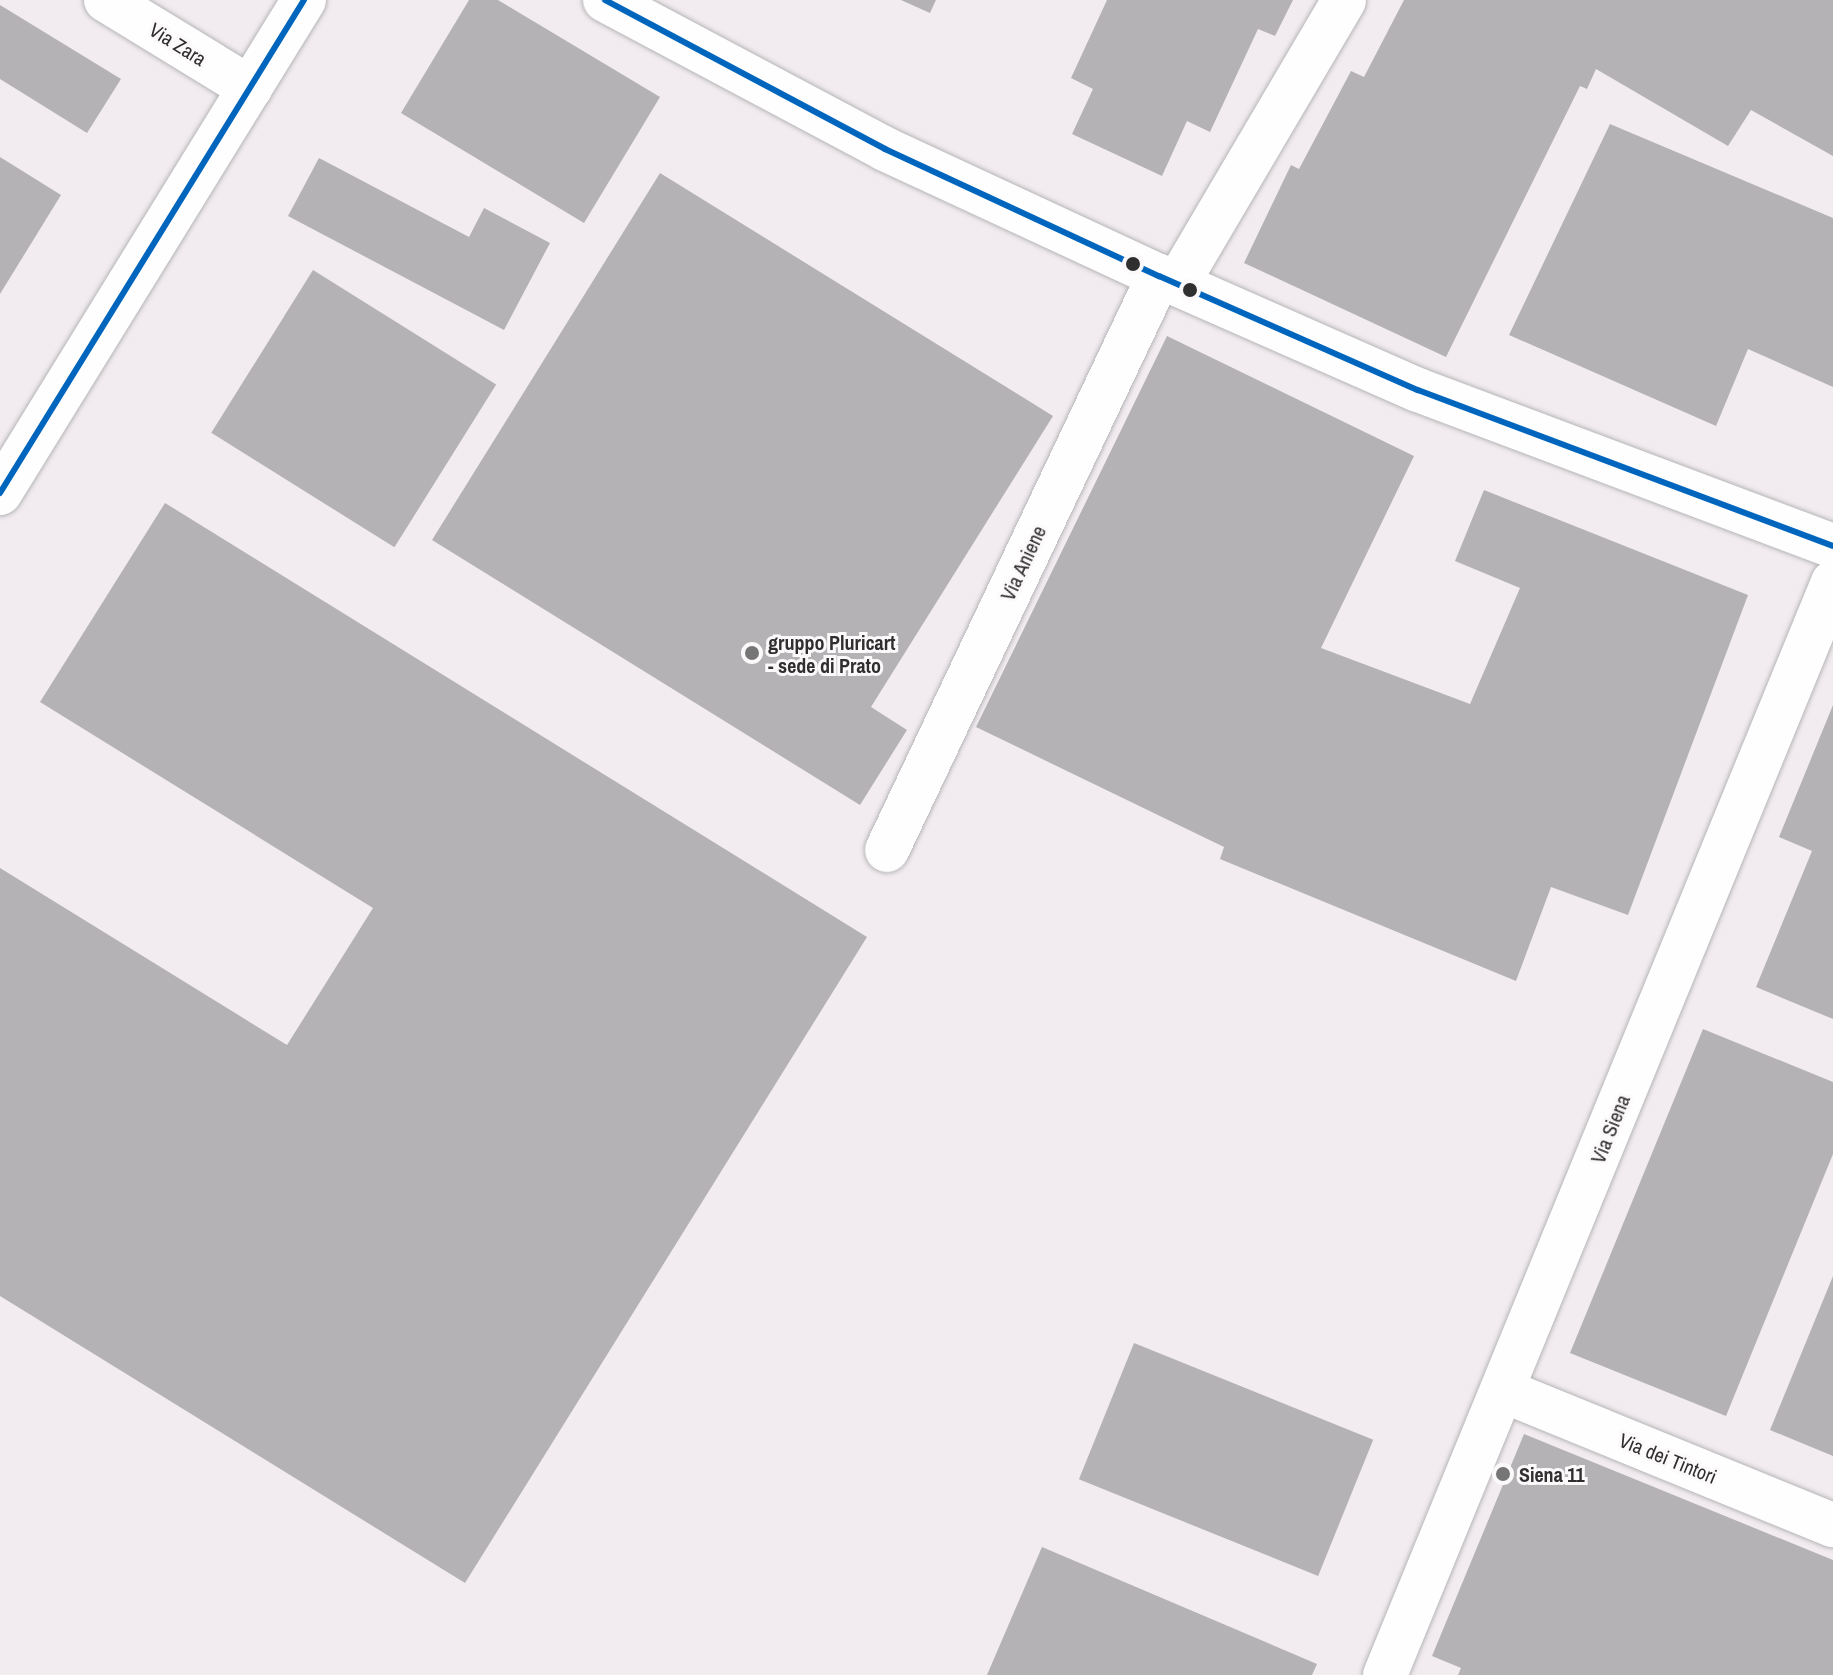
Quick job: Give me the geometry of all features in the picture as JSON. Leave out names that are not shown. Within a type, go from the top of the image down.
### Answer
[{"type":"street","name":"Via Zara","points":[[106,0],[250,88]]},
{"type":"street","points":[[0,493],[304,0]]},
{"type":"street","points":[[605,0],[885,149],[1168,280],[1418,390],[1833,546]]},
{"type":"street","name":"Via Aniene","points":[[887,850],[1168,280],[1344,0]]},
{"type":"street","name":"Via Siena","points":[[1385,1675],[1833,582]]},
{"type":"street","name":"Via dei Tintori","points":[[1504,1391],[1833,1525]]},
{"type":"shaded area","points":[[0,0],[1833,0],[1833,1675],[0,1675]]},
{"type":"building","points":[[469,0],[498,0],[660,97],[584,223],[401,113]]},
{"type":"building","points":[[901,0],[936,0],[930,13]]},
{"type":"building","points":[[1107,0],[1293,0],[1275,36],[1258,29],[1210,132],[1187,121],[1162,176],[1072,134],[1093,89],[1071,78]]},
{"type":"building","points":[[1404,0],[1833,0],[1833,156],[1751,110],[1728,146],[1596,69],[1587,89],[1580,86],[1446,357],[1244,263],[1291,165],[1299,169],[1351,71],[1364,77]]},
{"type":"building","points":[[0,5],[121,79],[87,133],[0,79]]},
{"type":"building","points":[[1610,124],[1833,218],[1833,387],[1748,349],[1716,426],[1509,335]]},
{"type":"building","points":[[0,157],[61,195],[0,294]]},
{"type":"building","points":[[319,158],[469,237],[484,208],[550,243],[504,330],[288,216]]},
{"type":"building","points":[[660,173],[1053,416],[871,707],[907,730],[860,805],[432,540]]},
{"type":"building","points":[[313,270],[496,384],[394,547],[211,433]]},
{"type":"building","points":[[1167,336],[1414,456],[1321,648],[1470,704],[1520,588],[1455,561],[1484,490],[1748,595],[1628,915],[1551,887],[1516,981],[1220,859],[1224,847],[976,727]]},
{"type":"building","points":[[165,503],[867,937],[465,1583],[0,1296],[0,868],[287,1045],[373,908],[40,702]]},
{"type":"building","points":[[1833,705],[1833,1019],[1756,987],[1812,851],[1779,837]]},
{"type":"building","points":[[1703,1029],[1833,1082],[1833,1154],[1726,1416],[1570,1353]]},
{"type":"building","points":[[1833,1276],[1833,1456],[1770,1430]]},
{"type":"building","points":[[1134,1343],[1373,1440],[1318,1576],[1079,1479]]},
{"type":"building","points":[[1524,1434],[1833,1560],[1833,1675],[1458,1675],[1461,1668],[1432,1656]]},
{"type":"building","points":[[1042,1547],[1317,1664],[1312,1675],[987,1675]]},
{"type":"transit line","points":[[0,493],[304,0]]},
{"type":"transit line","points":[[605,0],[885,149],[1159,276],[1418,390],[1833,546]]},
{"type":"place","name":"gruppo Pluricart - sede di Prato","points":[[752,653]]},
{"type":"place","name":"Siena 11","points":[[1503,1474]]}]
